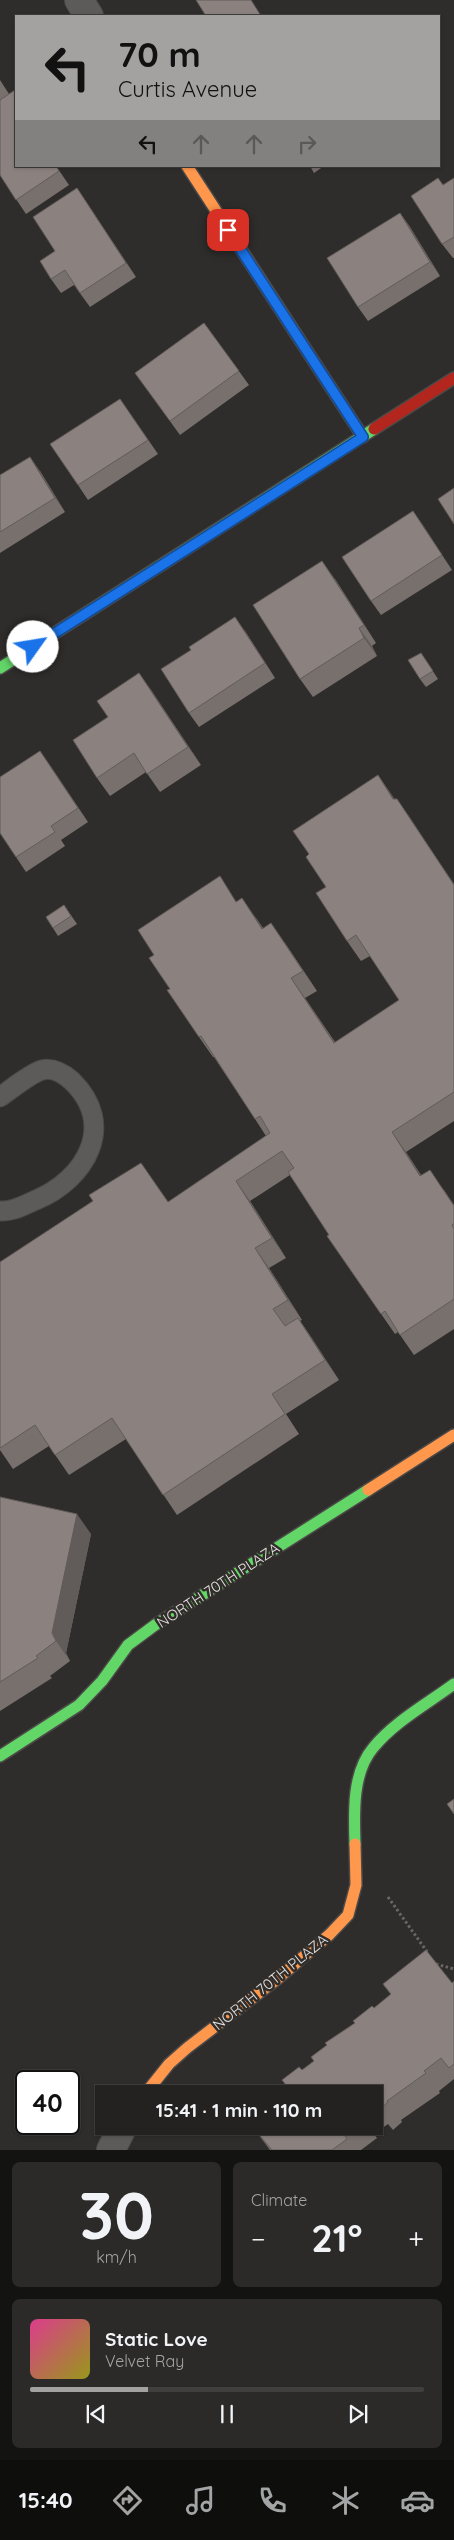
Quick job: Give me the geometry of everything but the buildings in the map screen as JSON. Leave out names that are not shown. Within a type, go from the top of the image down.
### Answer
[{"type":"street","points":[[79,0],[89,15]]},
{"type":"street","points":[[188,167],[363,437]]},
{"type":"street","points":[[0,668],[454,378]]},
{"type":"street","name":"NORTH 70TH PLAZA","points":[[0,1756],[79,1705],[102,1681],[128,1645],[155,1625],[454,1434]]},
{"type":"street","name":"NORTH 70TH PLAZA","points":[[152,2085],[169,2064],[187,2048],[276,1980],[329,1935],[348,1915],[356,1885],[354,1814],[356,1792],[364,1765],[372,1749],[389,1732],[454,1684]]},
{"type":"street","points":[[111,2150],[118,2135]]},
{"type":"lane","points":[[0,1097],[42,1070],[62,1072],[80,1089],[93,1111],[94,1131],[88,1156],[68,1181],[41,1198],[8,1211],[0,1211]]},
{"type":"path","points":[[356,1885],[380,1887],[436,1965],[454,1969]]},
{"type":"traffic: fast","points":[[0,668],[374,429]]},
{"type":"traffic: fast","points":[[0,1756],[79,1705],[102,1681],[128,1645],[155,1625],[368,1490]]},
{"type":"traffic: fast","points":[[355,1844],[356,1794],[361,1769],[366,1758],[391,1730],[454,1684]]},
{"type":"traffic: slow","points":[[188,167],[296,334]]},
{"type":"traffic: slow","points":[[368,1490],[454,1435]]},
{"type":"traffic: slow","points":[[152,2085],[169,2064],[187,2048],[276,1980],[329,1935],[348,1915],[356,1885],[355,1844]]},
{"type":"traffic: jam","points":[[296,334],[363,437]]},
{"type":"traffic: jam","points":[[374,429],[454,378]]},
{"type":"route","points":[[33,647],[363,437],[228,230]]}]
